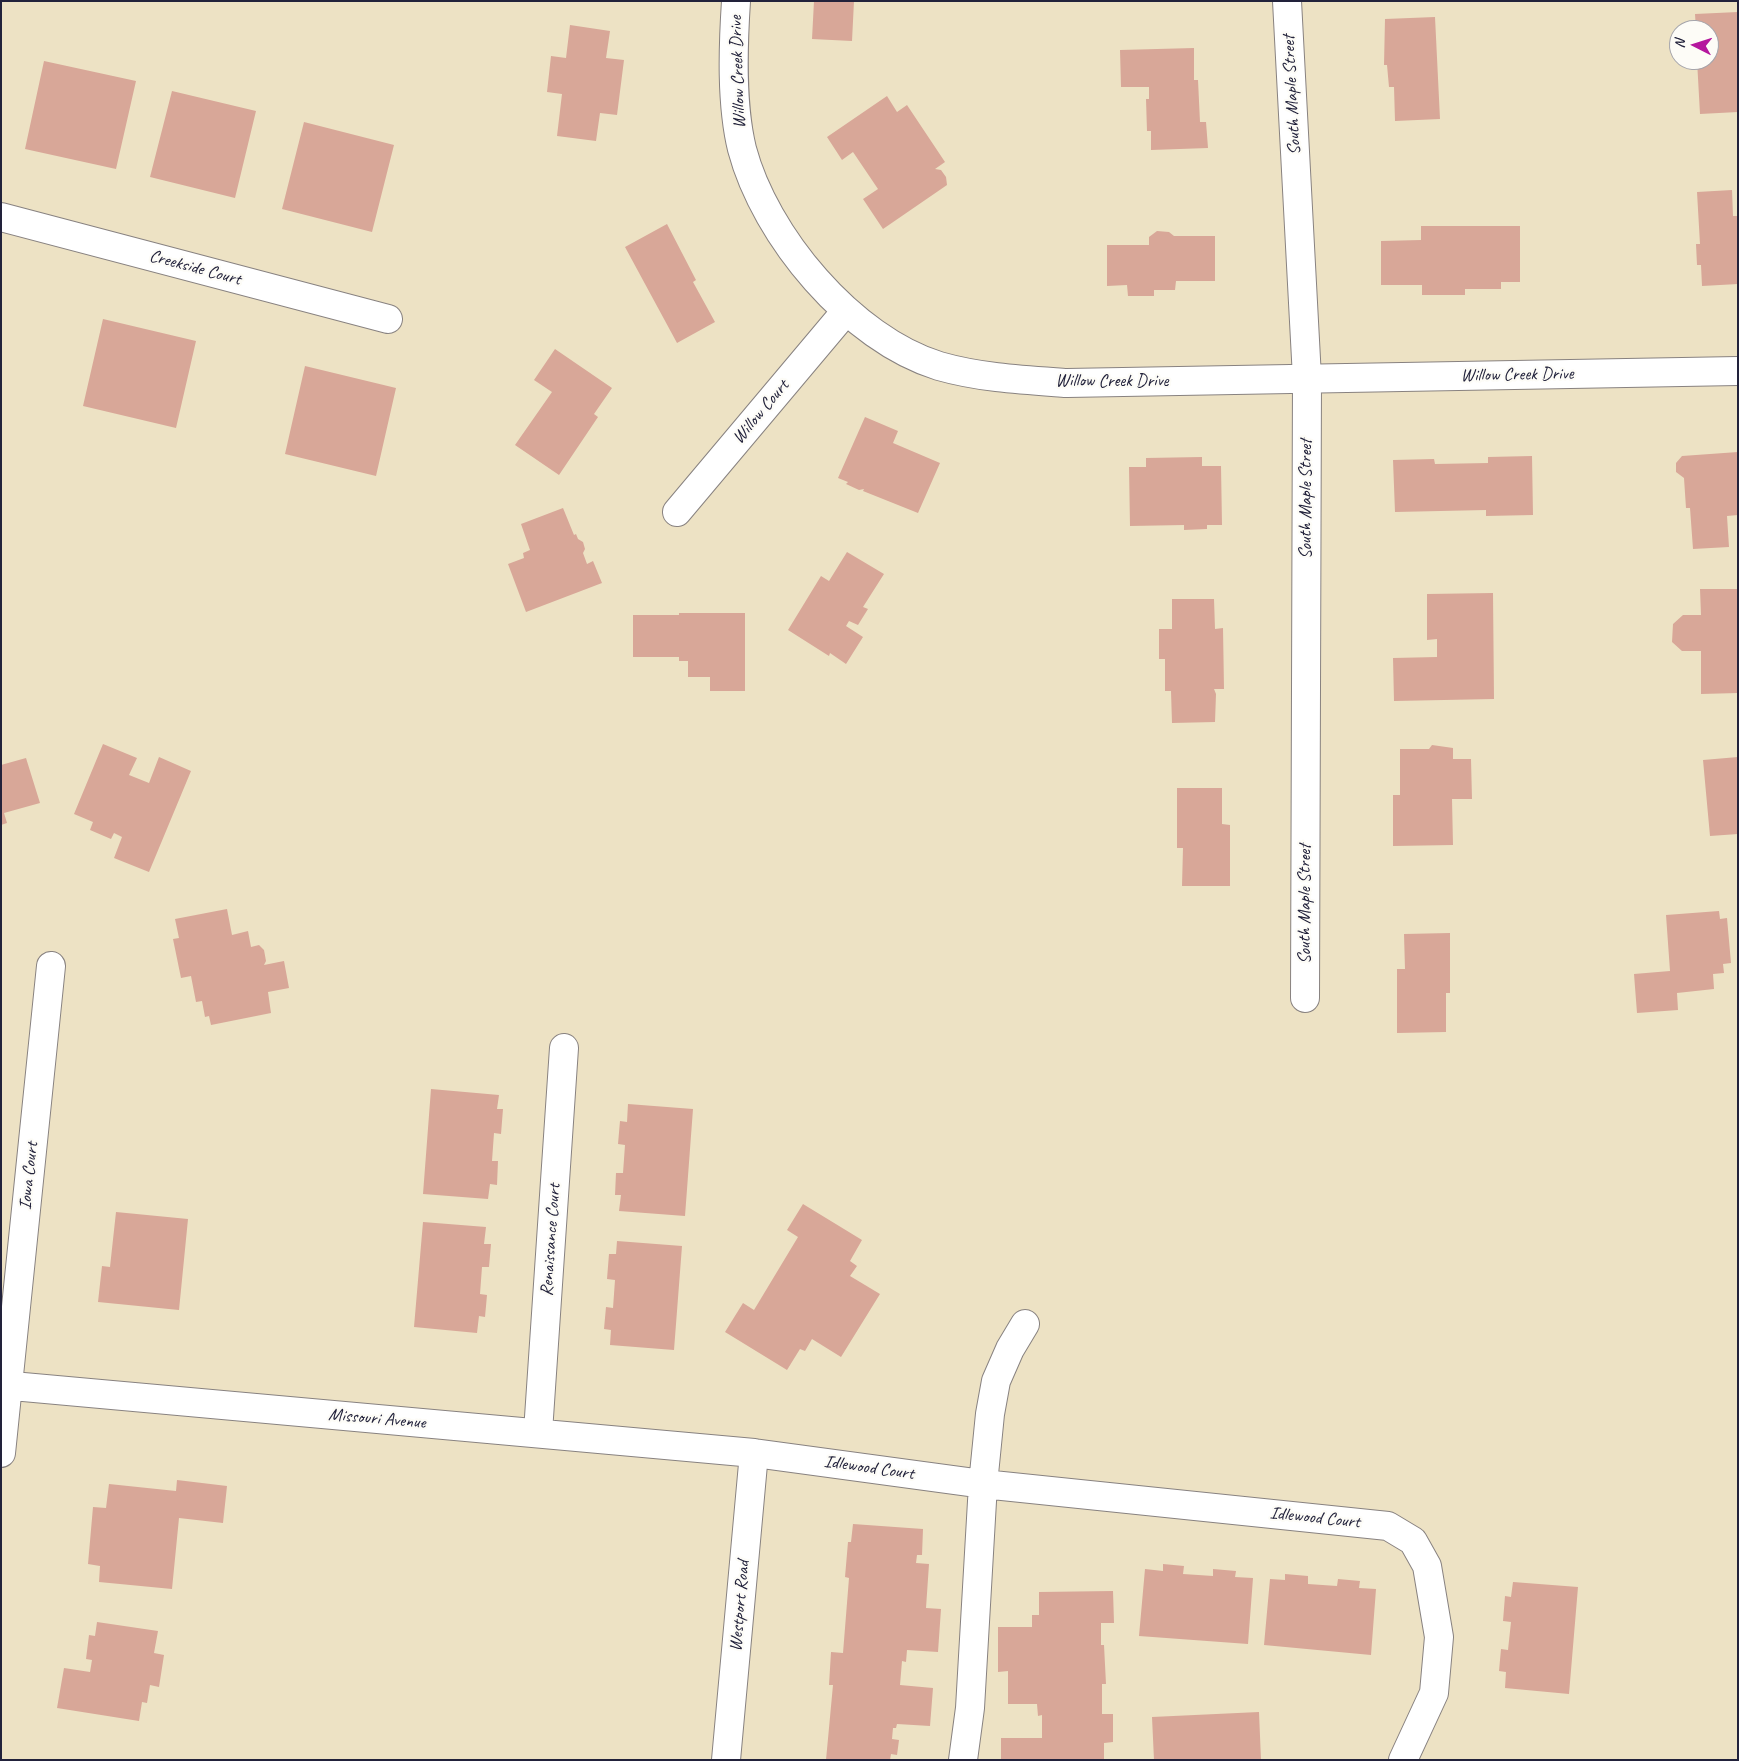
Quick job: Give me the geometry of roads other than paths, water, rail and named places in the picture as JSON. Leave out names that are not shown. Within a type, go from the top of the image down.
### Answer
[{"type":"street","name":"Willow Creek Drive","points":[[736,1],[736,105],[742,148],[755,188],[801,262],[846,311],[862,324],[899,347],[937,365],[978,376],[1067,382],[1738,371]]},
{"type":"street","name":"South Maple Street","points":[[1287,1],[1307,378],[1305,998]]},
{"type":"street","name":"Creekside Court","points":[[1,217],[388,319]]},
{"type":"street","name":"Willow Court","points":[[676,512],[846,311]]},
{"type":"street","name":"Iowa Court","points":[[1,1452],[5,1385],[51,966]]},
{"type":"street","name":"Renaissance Court","points":[[538,1432],[564,1048]]},
{"type":"street","points":[[963,1760],[970,1708],[984,1484],[996,1381],[1010,1349],[1025,1324]]},
{"type":"street","name":"Missouri Avenue","points":[[5,1385],[754,1453]]},
{"type":"street","name":"Idlewood Court","points":[[754,1453],[984,1484],[1388,1526],[1412,1540],[1427,1566],[1439,1637],[1434,1692],[1403,1760]]},
{"type":"street","name":"Westport Road","points":[[726,1760],[754,1453]]}]
